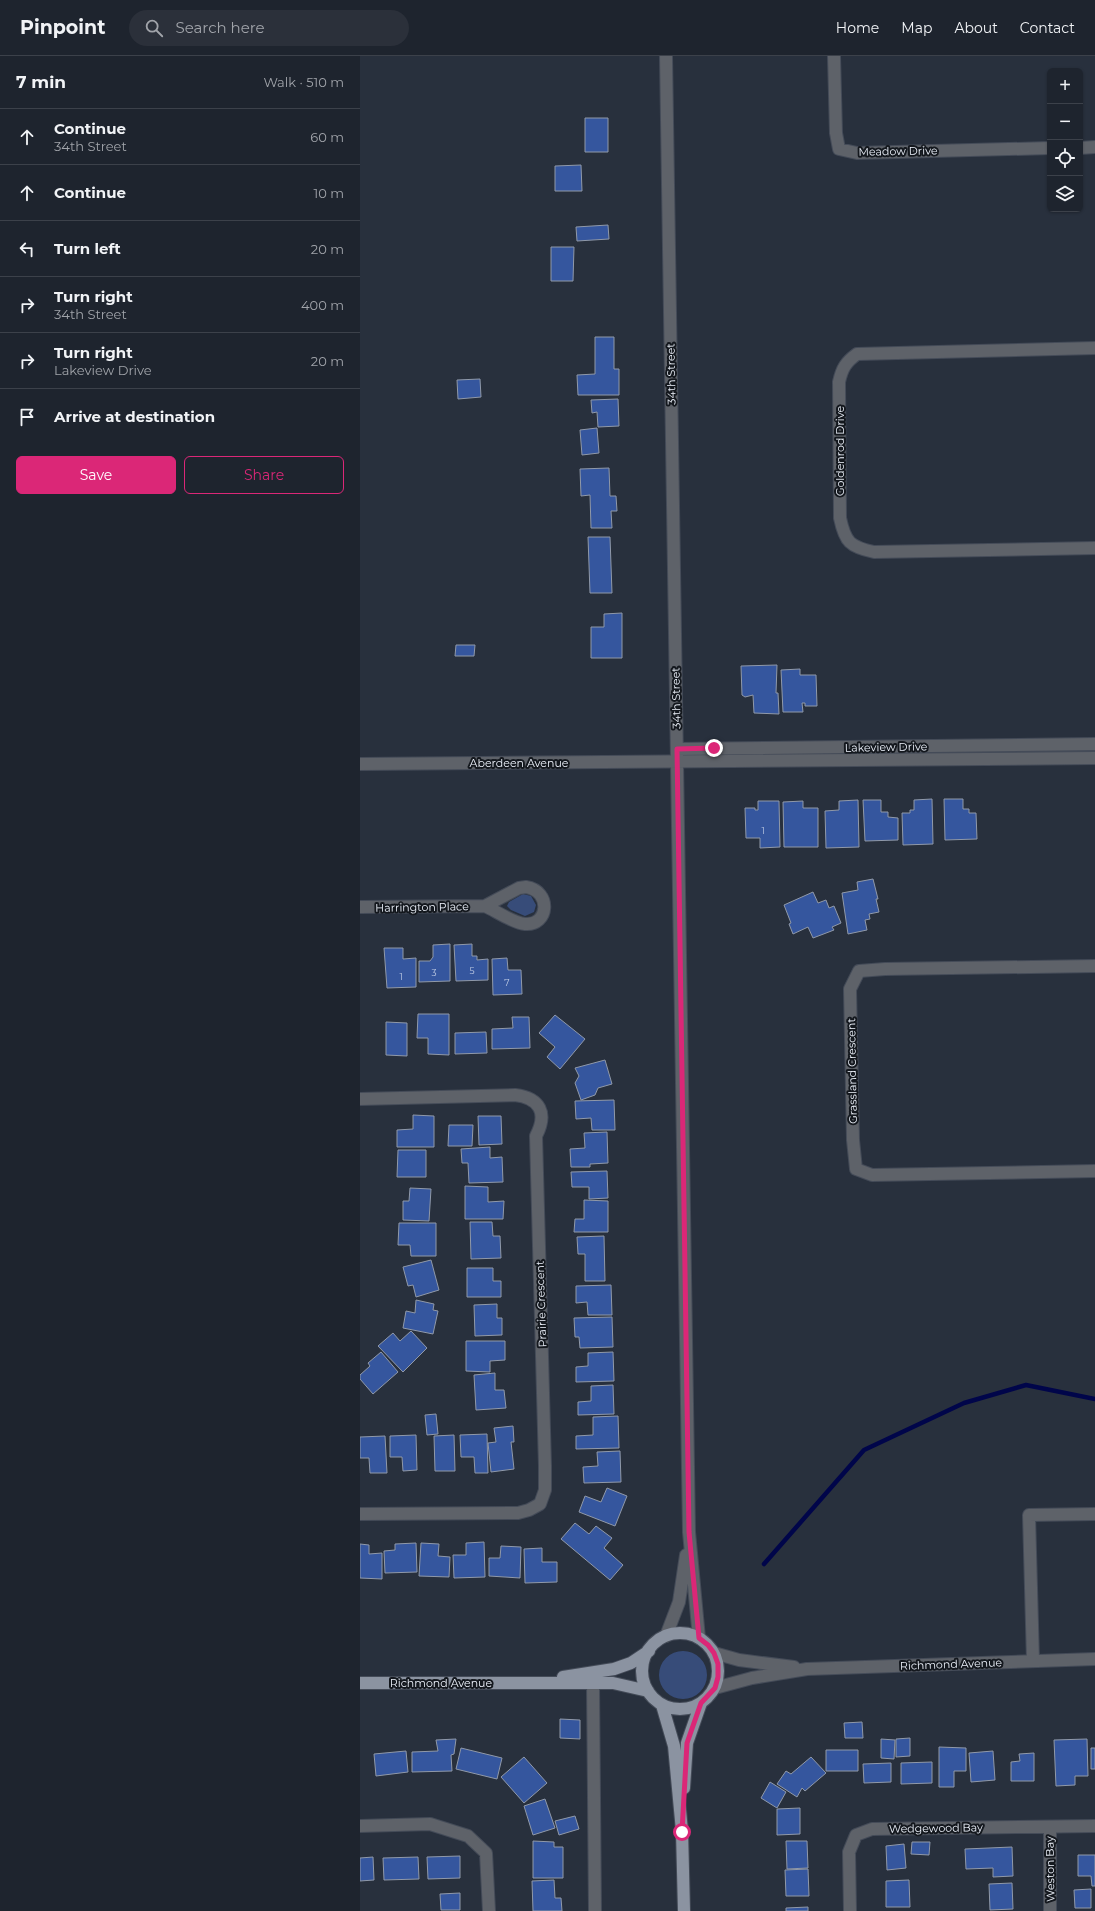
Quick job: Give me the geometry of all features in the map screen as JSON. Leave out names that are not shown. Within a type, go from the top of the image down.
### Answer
[{"type":"main road","points":[[662,1705],[682,1709],[692,1708],[701,1703],[715,1688],[718,1677],[718,1664],[714,1653],[708,1645],[699,1638],[688,1634],[666,1636],[656,1642],[649,1651],[644,1660],[642,1671],[648,1691],[662,1705],[674,1746],[682,1832],[684,1911]]},
{"type":"main road","name":"Richmond Avenue","points":[[523,1682],[614,1669],[631,1663],[649,1651]]},
{"type":"main road","name":"Richmond Avenue","points":[[360,1683],[613,1683],[648,1691]]},
{"type":"main road","points":[[682,1832],[687,1743],[701,1703]]},
{"type":"street","name":"34th Street","points":[[666,56],[689,1532],[699,1638]]},
{"type":"street","name":"Meadow Drive","points":[[834,56],[836,133],[839,148],[857,153],[1047,148]]},
{"type":"street","points":[[1083,148],[1095,147]]},
{"type":"street","name":"Goldenrod Drive","points":[[1095,348],[857,354],[848,360],[842,368],[839,382],[840,518],[843,534],[849,543],[860,549],[874,552],[1095,548]]},
{"type":"street","name":"Lakeview Drive","points":[[677,749],[1095,744]]},
{"type":"street","name":"Lakeview Drive","points":[[677,762],[1095,758]]},
{"type":"street","name":"Aberdeen Avenue","points":[[360,764],[677,762]]},
{"type":"street","name":"Harrington Place","points":[[360,907],[485,906]]},
{"type":"street","name":"Grassland Crescent","points":[[1095,966],[859,970],[850,989],[853,1140],[856,1169],[872,1175],[1095,1171]]},
{"type":"street","name":"Prairie Crescent","points":[[360,1099],[515,1094],[526,1096],[534,1101],[539,1108],[542,1116],[541,1127],[536,1136],[545,1466],[544,1490],[540,1504],[529,1510],[518,1512],[360,1514]]},
{"type":"street","points":[[1033,1661],[1029,1515],[1095,1514]]},
{"type":"street","name":"34th Street","points":[[666,1636],[679,1602],[689,1532]]},
{"type":"street","name":"Richmond Avenue","points":[[714,1653],[739,1660],[807,1669]]},
{"type":"street","name":"Richmond Avenue","points":[[715,1688],[752,1678],[807,1669],[1095,1659]]},
{"type":"street","points":[[593,1683],[595,1911]]},
{"type":"street","points":[[360,1826],[430,1824],[468,1836],[486,1853],[489,1911]]},
{"type":"street","name":"Wedgewood Bay","points":[[850,1911],[850,1852],[856,1835],[872,1829],[1095,1826]]},
{"type":"street","name":"Weston Bay","points":[[1050,1827],[1050,1911]]},
{"type":"shaded area","points":[[523,894],[531,896],[536,905],[534,912],[525,916],[511,910],[507,906],[509,902]]},
{"type":"shaded area","points":[[683,1651],[692,1653],[700,1658],[705,1666],[707,1675],[705,1684],[700,1692],[692,1697],[683,1699],[674,1697],[666,1692],[661,1684],[659,1675],[661,1666],[666,1658],[674,1653]]},
{"type":"building","points":[[585,118],[608,118],[608,152],[585,152]]},
{"type":"building","points":[[581,165],[582,191],[555,191],[555,166]]},
{"type":"building","points":[[608,225],[609,239],[577,241],[576,227]]},
{"type":"building","points":[[551,247],[574,247],[573,281],[551,281]]},
{"type":"building","points":[[595,337],[614,337],[614,369],[619,369],[619,395],[578,395],[577,375],[595,374]]},
{"type":"building","points":[[480,379],[481,397],[458,399],[457,380]]},
{"type":"building","points":[[618,399],[619,426],[598,427],[597,412],[592,413],[591,400]]},
{"type":"building","points":[[597,428],[599,453],[582,455],[580,430]]},
{"type":"building","points":[[609,468],[610,496],[616,496],[617,511],[611,511],[612,528],[591,528],[590,495],[581,496],[580,469]]},
{"type":"building","points":[[588,537],[610,537],[612,593],[590,593]]},
{"type":"building","points":[[622,613],[622,658],[591,658],[591,627],[604,627],[604,614]]},
{"type":"building","points":[[456,645],[475,645],[474,656],[455,656]]},
{"type":"building","points":[[777,665],[776,693],[778,693],[779,714],[754,713],[753,695],[745,697],[742,695],[741,666]]},
{"type":"building","points":[[800,669],[800,675],[816,675],[817,706],[805,706],[805,703],[802,703],[803,712],[783,712],[781,670]]},
{"type":"building","points":[[932,799],[933,844],[903,845],[902,813],[910,813],[910,810],[914,810],[914,800]]},
{"type":"building","points":[[944,799],[963,799],[963,809],[969,809],[969,813],[976,813],[977,839],[945,840]]},
{"type":"building","points":[[858,800],[859,847],[826,848],[825,811],[839,810],[839,801]]},
{"type":"building","points":[[863,800],[881,800],[881,812],[888,812],[888,817],[898,818],[898,840],[865,841]]},
{"type":"building","points":[[758,801],[779,801],[780,847],[760,848],[760,838],[746,838],[745,808],[755,808],[755,810],[758,810]]},
{"type":"building","points":[[803,801],[803,808],[818,808],[818,847],[784,847],[783,802]]},
{"type":"building","points":[[873,879],[878,899],[876,899],[879,912],[869,914],[870,919],[865,920],[867,930],[848,934],[842,893],[858,890],[857,882]]},
{"type":"building","points":[[813,892],[818,903],[826,900],[829,908],[834,906],[841,923],[832,927],[834,930],[813,938],[808,927],[793,934],[789,924],[791,923],[784,905]]},
{"type":"building","points":[[450,944],[450,981],[419,982],[419,961],[430,961],[433,957],[433,945]]},
{"type":"building","points":[[472,944],[472,956],[477,956],[477,960],[488,959],[488,980],[456,981],[454,945]]},
{"type":"building","points":[[384,948],[403,948],[403,959],[416,958],[416,987],[387,988]]},
{"type":"building","points":[[507,958],[508,970],[521,970],[522,994],[493,995],[492,959]]},
{"type":"building","points":[[418,1014],[449,1014],[449,1055],[428,1054],[428,1038],[417,1038]]},
{"type":"building","points":[[555,1015],[585,1039],[560,1069],[547,1057],[555,1047],[539,1033]]},
{"type":"building","points":[[512,1017],[529,1017],[530,1048],[492,1049],[492,1029],[513,1028]]},
{"type":"building","points":[[386,1022],[407,1023],[407,1056],[386,1055]]},
{"type":"building","points":[[486,1032],[487,1053],[455,1054],[455,1033]]},
{"type":"building","points":[[605,1060],[612,1084],[598,1088],[595,1095],[581,1100],[575,1083],[579,1076],[575,1068]]},
{"type":"building","points":[[614,1100],[615,1130],[592,1130],[591,1118],[576,1119],[575,1101]]},
{"type":"building","points":[[413,1115],[434,1116],[434,1147],[397,1147],[397,1130],[413,1129]]},
{"type":"building","points":[[478,1116],[501,1116],[502,1144],[479,1145]]},
{"type":"building","points":[[449,1125],[473,1125],[472,1146],[448,1146]]},
{"type":"building","points":[[607,1132],[608,1163],[590,1164],[590,1167],[571,1167],[570,1149],[585,1148],[584,1133]]},
{"type":"building","points":[[490,1147],[490,1158],[502,1157],[503,1182],[469,1183],[468,1163],[462,1163],[461,1149]]},
{"type":"building","points":[[398,1150],[426,1150],[426,1177],[397,1177]]},
{"type":"building","points":[[607,1171],[608,1198],[589,1199],[589,1187],[572,1187],[571,1172]]},
{"type":"building","points":[[465,1186],[488,1187],[488,1202],[504,1201],[503,1219],[465,1219]]},
{"type":"building","points":[[410,1188],[431,1189],[429,1221],[403,1220],[403,1201],[409,1201]]},
{"type":"building","points":[[584,1200],[608,1201],[608,1232],[574,1232],[575,1219],[584,1219]]},
{"type":"building","points":[[470,1222],[492,1222],[493,1236],[500,1236],[501,1258],[471,1259]]},
{"type":"building","points":[[399,1223],[436,1223],[436,1256],[411,1256],[410,1245],[398,1245]]},
{"type":"building","points":[[604,1236],[605,1281],[585,1281],[585,1254],[578,1254],[577,1237]]},
{"type":"building","points":[[431,1260],[439,1290],[416,1297],[413,1285],[408,1286],[403,1267]]},
{"type":"building","points":[[467,1268],[493,1268],[493,1281],[501,1281],[501,1297],[467,1297]]},
{"type":"building","points":[[611,1285],[612,1315],[588,1315],[587,1302],[576,1303],[576,1286]]},
{"type":"building","points":[[416,1300],[434,1304],[433,1310],[438,1311],[433,1334],[403,1328],[406,1311],[415,1313]]},
{"type":"building","points":[[497,1304],[497,1318],[502,1318],[502,1335],[475,1336],[474,1305]]},
{"type":"building","points":[[612,1317],[613,1347],[580,1348],[579,1337],[575,1337],[574,1318]]},
{"type":"building","points":[[411,1331],[427,1348],[403,1372],[378,1346],[393,1333],[400,1341]]},
{"type":"building","points":[[466,1341],[505,1341],[505,1360],[490,1361],[490,1372],[466,1371]]},
{"type":"building","points":[[381,1352],[398,1372],[373,1394],[360,1379],[360,1375],[370,1366],[368,1363]]},
{"type":"building","points":[[613,1352],[614,1381],[576,1382],[576,1367],[588,1366],[588,1353]]},
{"type":"building","points":[[495,1373],[495,1390],[504,1390],[506,1408],[476,1410],[474,1375]]},
{"type":"building","points":[[613,1385],[614,1414],[578,1415],[578,1402],[591,1401],[591,1386]]},
{"type":"building","points":[[436,1414],[438,1434],[427,1435],[425,1415]]},
{"type":"building","points":[[618,1416],[619,1448],[576,1449],[576,1436],[593,1435],[593,1417]]},
{"type":"building","points":[[513,1426],[514,1442],[511,1442],[514,1469],[491,1472],[488,1443],[496,1442],[494,1428]]},
{"type":"building","points":[[487,1434],[488,1473],[475,1473],[474,1457],[461,1457],[460,1435]]},
{"type":"building","points":[[416,1435],[417,1470],[403,1471],[402,1457],[390,1457],[390,1436]]},
{"type":"building","points":[[454,1435],[455,1471],[435,1471],[434,1436]]},
{"type":"building","points":[[385,1436],[387,1473],[370,1473],[369,1458],[360,1458],[360,1437]]},
{"type":"building","points":[[620,1451],[621,1482],[584,1483],[583,1467],[598,1466],[597,1452]]},
{"type":"building","points":[[607,1488],[627,1496],[615,1526],[579,1512],[585,1496],[601,1502]]},
{"type":"building","points":[[575,1523],[589,1534],[596,1526],[612,1538],[604,1548],[623,1565],[610,1580],[561,1539]]},
{"type":"building","points":[[484,1542],[485,1577],[454,1578],[453,1555],[466,1555],[466,1543]]},
{"type":"building","points":[[416,1543],[417,1572],[385,1573],[384,1551],[395,1550],[395,1544]]},
{"type":"building","points":[[421,1543],[439,1544],[438,1556],[450,1557],[449,1577],[419,1576]]},
{"type":"building","points":[[360,1544],[369,1545],[369,1554],[382,1553],[382,1579],[360,1578]]},
{"type":"building","points":[[501,1546],[521,1547],[520,1578],[489,1576],[489,1558],[500,1558]]},
{"type":"building","points":[[542,1548],[542,1562],[557,1562],[557,1582],[525,1583],[524,1549]]},
{"type":"building","points":[[560,1719],[580,1720],[580,1739],[560,1738]]},
{"type":"building","points":[[862,1722],[863,1738],[845,1738],[844,1723]]},
{"type":"building","points":[[910,1738],[910,1756],[896,1757],[896,1739]]},
{"type":"building","points":[[456,1739],[454,1754],[451,1755],[452,1771],[412,1772],[412,1752],[438,1751],[436,1740]]},
{"type":"building","points":[[881,1739],[895,1740],[894,1759],[881,1758]]},
{"type":"building","points":[[1087,1739],[1088,1776],[1075,1776],[1075,1785],[1056,1786],[1054,1740]]},
{"type":"building","points":[[939,1747],[966,1748],[966,1771],[954,1771],[954,1787],[939,1787]]},
{"type":"building","points":[[461,1748],[502,1758],[497,1779],[456,1769]]},
{"type":"building","points":[[1091,1748],[1095,1748],[1095,1769],[1091,1769]]},
{"type":"building","points":[[826,1750],[858,1750],[858,1771],[826,1771]]},
{"type":"building","points":[[406,1751],[408,1772],[376,1776],[374,1754]]},
{"type":"building","points":[[993,1751],[995,1780],[971,1782],[969,1753]]},
{"type":"building","points":[[1034,1753],[1034,1781],[1011,1781],[1011,1762],[1020,1761],[1019,1754]]},
{"type":"building","points":[[524,1757],[547,1783],[524,1803],[501,1777]]},
{"type":"building","points":[[811,1757],[826,1773],[805,1791],[802,1788],[797,1797],[777,1784],[786,1771],[791,1774]]},
{"type":"building","points":[[932,1762],[932,1783],[901,1784],[901,1763]]},
{"type":"building","points":[[891,1763],[891,1782],[864,1783],[863,1764]]},
{"type":"building","points":[[770,1782],[786,1792],[777,1808],[761,1798]]},
{"type":"building","points":[[545,1799],[555,1828],[533,1835],[524,1806]]},
{"type":"building","points":[[800,1808],[800,1834],[777,1835],[777,1809]]},
{"type":"building","points":[[575,1816],[579,1829],[559,1835],[555,1821]]},
{"type":"building","points":[[533,1841],[554,1842],[554,1847],[563,1847],[563,1878],[533,1878]]},
{"type":"building","points":[[786,1841],[807,1841],[808,1868],[787,1869]]},
{"type":"building","points":[[912,1842],[930,1842],[929,1855],[911,1854]]},
{"type":"building","points":[[904,1844],[906,1868],[887,1870],[886,1846]]},
{"type":"building","points":[[1012,1847],[1013,1876],[993,1877],[993,1868],[966,1869],[965,1849]]},
{"type":"building","points":[[1078,1855],[1095,1855],[1095,1886],[1092,1886],[1091,1876],[1078,1876]]},
{"type":"building","points":[[460,1856],[460,1878],[428,1879],[427,1857]]},
{"type":"building","points":[[373,1857],[374,1880],[360,1881],[360,1858]]},
{"type":"building","points":[[418,1857],[419,1879],[384,1880],[383,1858]]},
{"type":"building","points":[[808,1869],[809,1896],[786,1896],[785,1870]]},
{"type":"building","points":[[554,1880],[555,1898],[561,1898],[562,1911],[533,1911],[532,1881]]},
{"type":"building","points":[[909,1880],[910,1907],[886,1907],[886,1881]]},
{"type":"building","points":[[1012,1883],[1013,1909],[990,1910],[989,1884]]},
{"type":"building","points":[[1091,1889],[1091,1908],[1075,1908],[1074,1890]]},
{"type":"building","points":[[460,1893],[460,1910],[441,1910],[440,1894]]},
{"type":"building","points":[[808,1907],[808,1911],[786,1911],[786,1908]]},
{"type":"waterway","points":[[764,1564],[864,1450],[964,1403],[1026,1385],[1095,1399]]},
{"type":"route","points":[[682,1832],[687,1743],[701,1703],[709,1697],[715,1688],[718,1677],[718,1664],[714,1653],[708,1645],[699,1638],[694,1601],[689,1532],[677,749],[714,748]]}]
